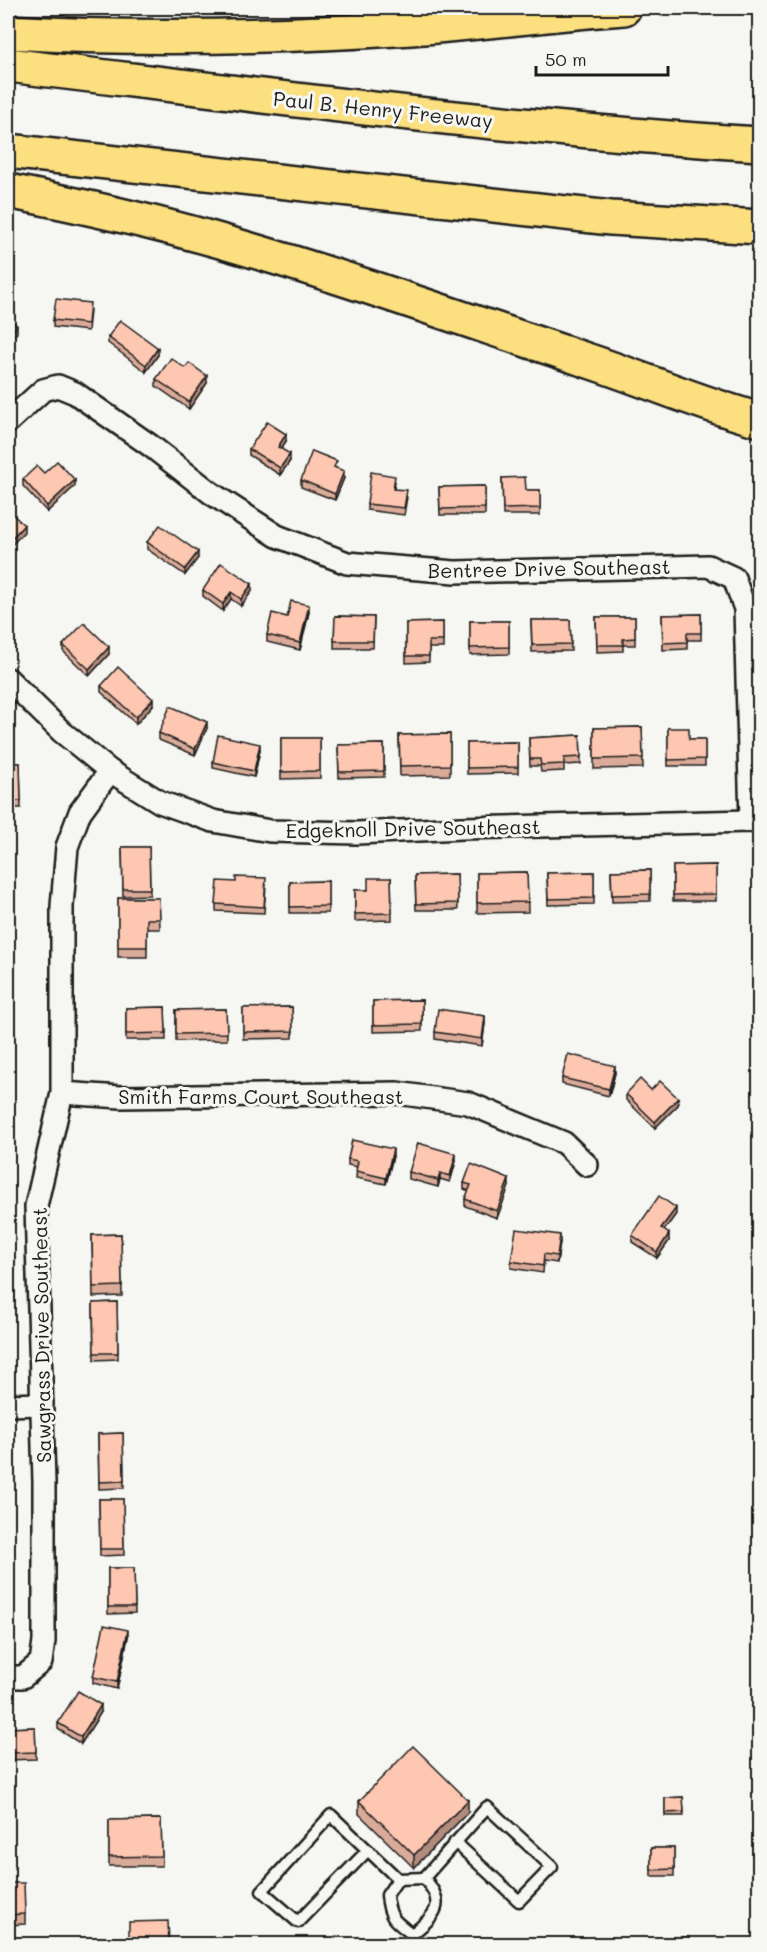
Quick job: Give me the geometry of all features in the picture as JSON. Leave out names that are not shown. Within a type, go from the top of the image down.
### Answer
[{"type":"highway","points":[[8,32],[144,36],[261,35],[411,28],[624,8]]},
{"type":"highway","name":"Paul B. Henry Freeway","points":[[8,65],[406,112],[651,137],[759,144]]},
{"type":"highway","points":[[8,151],[611,218],[759,227]]},
{"type":"highway","points":[[8,191],[65,202],[220,241],[364,286],[759,420]]},
{"type":"highway","points":[[622,372],[759,405]]},
{"type":"street","name":"Bentree Drive Southeast","points":[[8,422],[43,390],[58,386],[75,393],[151,446],[211,493],[277,536],[347,563],[455,572],[708,567],[734,578],[746,609],[755,821]]},
{"type":"street","name":"Edgeknoll Drive Southeast","points":[[8,679],[62,732],[110,771],[160,802],[213,821],[270,831],[357,833],[462,828],[755,821]]},
{"type":"street","name":"Sawgrass Drive Southeast","points":[[8,1677],[23,1677],[41,1662],[44,1641],[42,1404],[36,1206],[62,1093],[62,906],[67,847],[80,812],[110,771]]},
{"type":"street","name":"Smith Farms Court Southeast","points":[[62,1093],[121,1097],[397,1092],[468,1103],[564,1143],[587,1165]]},
{"type":"street","points":[[8,1405],[42,1404]]},
{"type":"lane","points":[[368,1850],[298,1922],[262,1891],[331,1815],[368,1850],[398,1879],[424,1878],[487,1806],[552,1867],[519,1901],[456,1842]]},
{"type":"lane","points":[[398,1879],[387,1895],[389,1912],[395,1922],[412,1939],[430,1920],[436,1908],[435,1892],[424,1878]]},
{"type":"building","points":[[56,299],[90,303],[88,324],[53,320]]},
{"type":"building","points":[[8,315],[17,326],[8,334]]},
{"type":"building","points":[[120,320],[158,348],[146,365],[108,337]]},
{"type":"building","points":[[171,358],[185,368],[189,363],[207,376],[189,402],[156,379]]},
{"type":"building","points":[[267,422],[286,434],[278,447],[290,454],[280,468],[249,449]]},
{"type":"building","points":[[312,451],[337,461],[334,467],[344,471],[335,494],[301,480]]},
{"type":"building","points":[[57,461],[75,480],[47,506],[23,479],[37,466],[44,473]]},
{"type":"building","points":[[371,472],[395,476],[393,489],[407,490],[404,508],[367,504]]},
{"type":"building","points":[[525,477],[526,490],[540,490],[540,508],[503,509],[502,478]]},
{"type":"building","points":[[485,486],[485,508],[440,509],[439,487]]},
{"type":"building","points":[[8,510],[24,525],[8,542]]},
{"type":"building","points":[[160,525],[198,552],[185,569],[147,542]]},
{"type":"building","points":[[221,563],[252,584],[241,599],[231,592],[223,604],[203,590]]},
{"type":"building","points":[[291,601],[309,605],[300,643],[267,635],[272,613],[287,617]]},
{"type":"building","points":[[701,614],[701,633],[687,633],[687,642],[663,643],[662,615]]},
{"type":"building","points":[[335,616],[374,617],[373,641],[334,641]]},
{"type":"building","points":[[596,617],[635,617],[635,638],[623,639],[623,645],[597,645]]},
{"type":"building","points":[[531,620],[570,620],[571,644],[532,645]]},
{"type":"building","points":[[470,621],[509,621],[509,647],[470,648]]},
{"type":"building","points":[[443,622],[443,641],[429,641],[429,656],[406,656],[406,623]]},
{"type":"building","points":[[84,623],[109,647],[89,669],[63,645]]},
{"type":"building","points":[[118,667],[153,699],[136,717],[101,686]]},
{"type":"building","points":[[170,706],[207,722],[195,749],[159,733]]},
{"type":"building","points":[[642,727],[643,758],[594,759],[594,728]]},
{"type":"building","points":[[668,728],[689,728],[689,739],[705,739],[705,759],[668,760]]},
{"type":"building","points":[[450,734],[450,765],[400,766],[399,735]]},
{"type":"building","points":[[218,735],[260,744],[254,771],[213,762]]},
{"type":"building","points":[[580,735],[581,757],[564,758],[564,764],[541,765],[540,759],[530,759],[529,738]]},
{"type":"building","points":[[281,738],[320,738],[320,771],[281,772]]},
{"type":"building","points":[[518,742],[518,767],[467,768],[467,743]]},
{"type":"building","points":[[384,744],[384,771],[339,772],[338,745]]},
{"type":"building","points":[[8,763],[20,763],[21,801],[8,801]]},
{"type":"building","points":[[9,839],[10,889],[8,889]]},
{"type":"building","points":[[122,847],[149,847],[150,889],[123,889]]},
{"type":"building","points":[[716,865],[716,894],[673,895],[673,866]]},
{"type":"building","points":[[650,870],[650,894],[612,895],[611,871]]},
{"type":"building","points":[[527,872],[528,902],[477,903],[477,873]]},
{"type":"building","points":[[594,872],[594,898],[548,899],[547,873]]},
{"type":"building","points":[[457,874],[458,903],[416,904],[415,875]]},
{"type":"building","points":[[236,877],[266,878],[264,907],[216,904],[218,881],[236,882]]},
{"type":"building","points":[[368,878],[391,878],[392,913],[355,914],[355,890],[368,890]]},
{"type":"building","points":[[328,881],[328,906],[290,907],[290,882]]},
{"type":"building","points":[[118,898],[159,898],[160,919],[147,919],[147,947],[118,947]]},
{"type":"building","points":[[8,919],[10,919],[9,953],[8,953]]},
{"type":"building","points":[[422,1000],[422,1024],[373,1025],[373,1001]]},
{"type":"building","points":[[165,1007],[166,1033],[126,1034],[126,1008]]},
{"type":"building","points":[[292,1007],[293,1031],[243,1032],[243,1008]]},
{"type":"building","points":[[226,1009],[227,1033],[176,1034],[176,1010]]},
{"type":"building","points":[[438,1009],[485,1016],[482,1039],[435,1032]]},
{"type":"building","points":[[568,1054],[615,1066],[609,1089],[562,1078]]},
{"type":"building","points":[[640,1079],[651,1090],[660,1081],[678,1098],[655,1122],[626,1094]]},
{"type":"building","points":[[352,1140],[393,1149],[386,1178],[356,1171],[358,1161],[348,1159]]},
{"type":"building","points":[[418,1143],[456,1154],[450,1176],[440,1173],[438,1180],[409,1172]]},
{"type":"building","points":[[471,1164],[509,1179],[497,1211],[465,1199],[471,1185],[464,1183]]},
{"type":"building","points":[[659,1196],[676,1208],[661,1228],[669,1234],[657,1252],[632,1235]]},
{"type":"building","points":[[516,1229],[560,1235],[557,1256],[544,1254],[543,1266],[511,1261]]},
{"type":"building","points":[[121,1234],[122,1286],[93,1287],[92,1235]]},
{"type":"building","points":[[117,1302],[118,1353],[94,1353],[93,1303]]},
{"type":"building","points":[[123,1433],[124,1481],[99,1482],[98,1434]]},
{"type":"building","points":[[99,1499],[123,1499],[124,1549],[100,1549]]},
{"type":"building","points":[[108,1568],[134,1568],[135,1607],[108,1607]]},
{"type":"building","points":[[104,1625],[128,1630],[117,1682],[93,1677]]},
{"type":"building","points":[[78,1691],[101,1705],[81,1737],[58,1723]]},
{"type":"building","points":[[35,1727],[36,1752],[8,1753],[8,1728]]},
{"type":"building","points":[[413,1746],[468,1800],[414,1855],[359,1801]]},
{"type":"building","points":[[683,1797],[684,1812],[665,1813],[665,1798]]},
{"type":"building","points":[[161,1819],[162,1856],[109,1857],[109,1820]]},
{"type":"building","points":[[651,1848],[674,1848],[674,1869],[651,1870]]},
{"type":"building","points":[[8,1883],[24,1883],[25,1914],[8,1915]]},
{"type":"building","points":[[168,1921],[169,1944],[129,1944],[129,1922]]},
{"type":"building","points":[[688,1937],[688,1944],[664,1944],[664,1938]]}]
